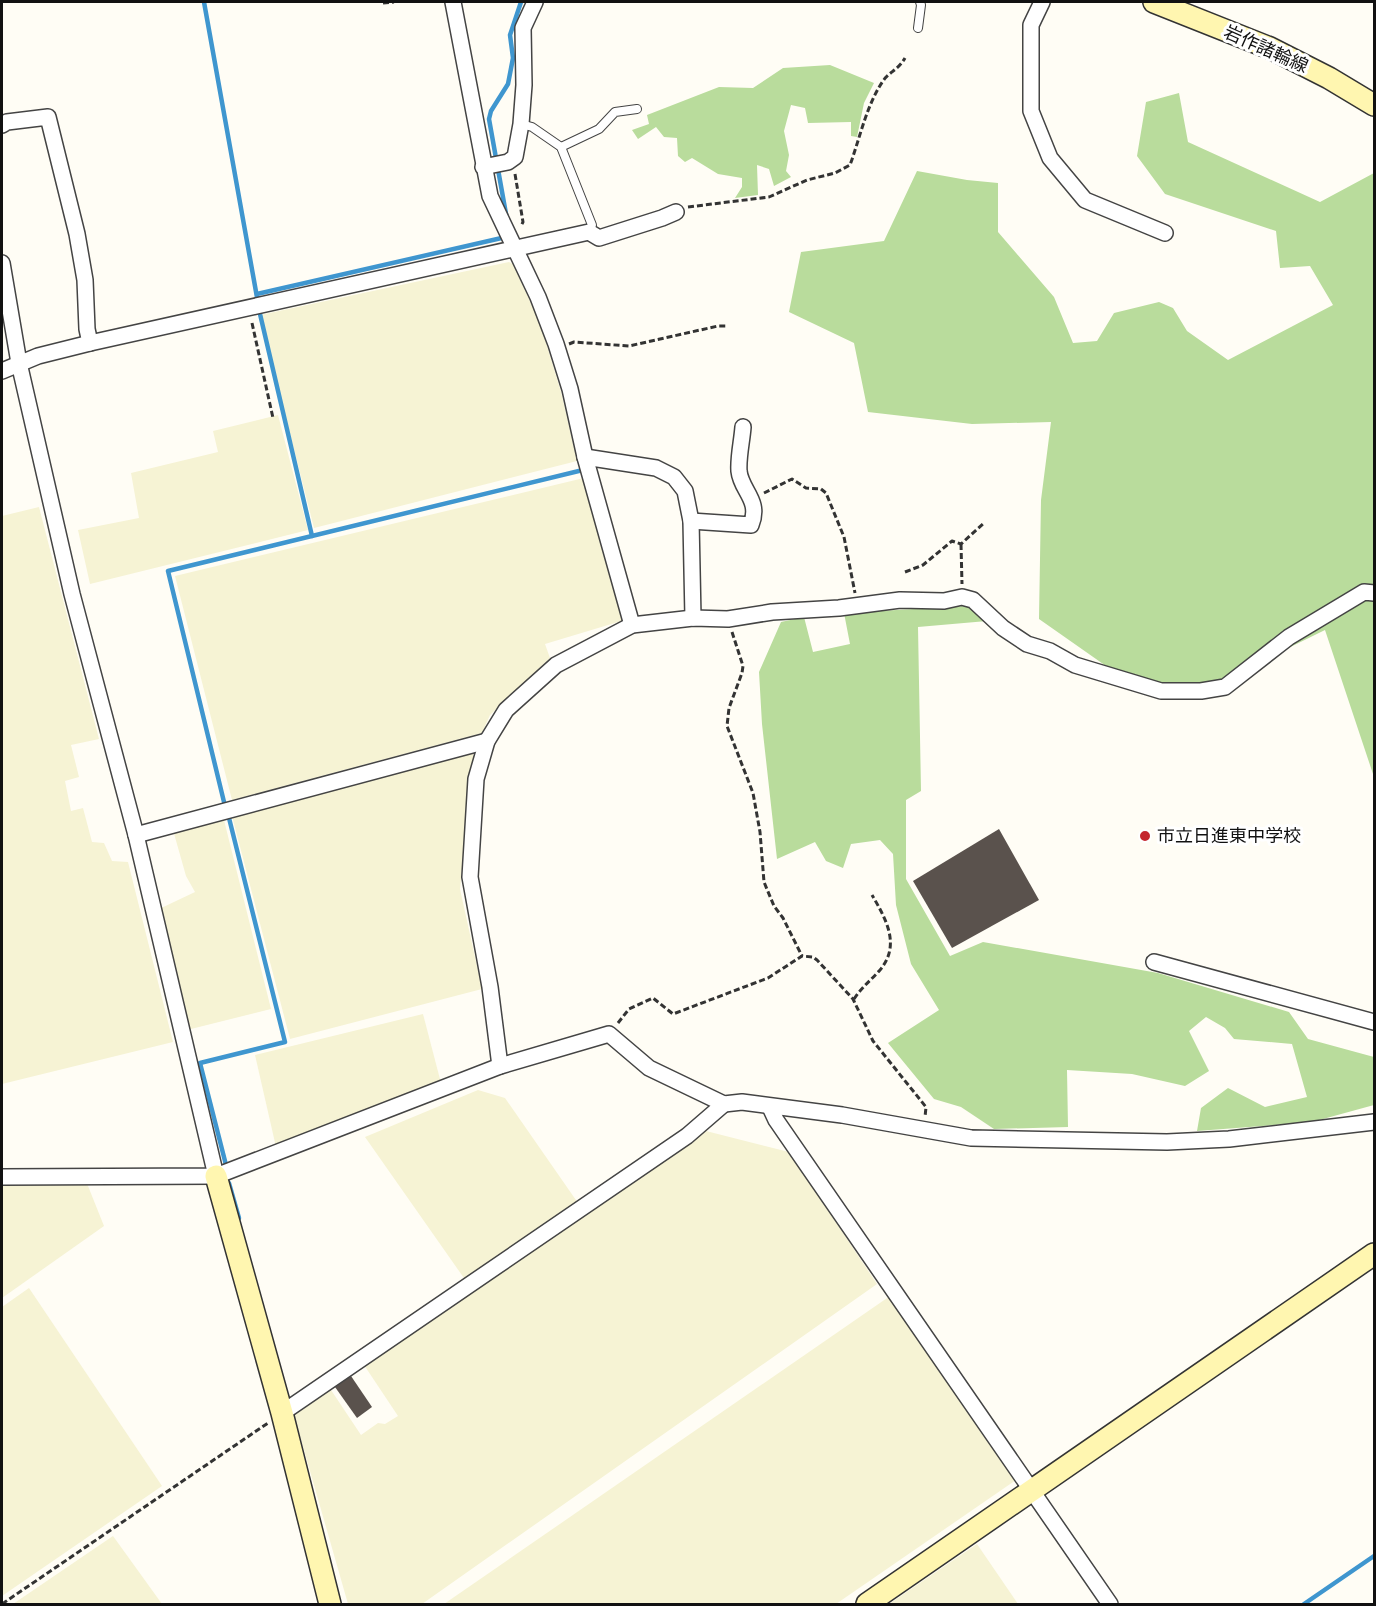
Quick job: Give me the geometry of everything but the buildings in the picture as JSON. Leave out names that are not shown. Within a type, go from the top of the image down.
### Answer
[{"type":"street","points":[[453,2],[490,196],[538,297],[557,347],[632,625]]},
{"type":"street","points":[[483,167],[515,157],[524,85],[523,28],[535,2]]},
{"type":"street","points":[[1042,2],[1031,26],[1031,111],[1050,158],[1085,200],[1165,233]]},
{"type":"street","name":"岩作諸輪線","points":[[1154,2],[1270,48],[1329,78],[1374,105]]},
{"type":"street","points":[[2,124],[48,117],[77,234],[85,280],[87,329],[90,343]]},
{"type":"street","points":[[2,371],[38,356],[90,343],[589,232],[599,238],[676,212]]},
{"type":"street","points":[[2,263],[19,363],[72,594],[136,835],[216,1176],[282,1413],[330,1605]]},
{"type":"street","points":[[691,520],[751,525],[755,516],[751,498],[739,472],[743,427]]},
{"type":"street","points":[[585,457],[656,468],[674,477],[685,491],[691,520],[693,618]]},
{"type":"street","points":[[500,1066],[490,987],[470,877],[476,779],[487,741],[506,710],[556,665],[632,625],[693,618],[728,619],[772,612],[857,606],[900,600],[944,601],[962,597],[974,600],[1003,628],[1027,644],[1050,651],[1075,665],[1161,691],[1201,691],[1226,687],[1289,637],[1364,592],[1374,593]]},
{"type":"street","points":[[136,835],[487,741]]},
{"type":"street","points":[[1154,962],[1374,1022]]},
{"type":"street","points":[[2,1177],[216,1176],[500,1066],[609,1034],[649,1068],[724,1104],[742,1102],[842,1115],[971,1138],[1167,1142],[1229,1139],[1374,1122]]},
{"type":"street","points":[[282,1413],[687,1136],[724,1104]]},
{"type":"street","points":[[770,1107],[776,1120],[1110,1605]]},
{"type":"street","points":[[867,1605],[1374,1254]]},
{"type":"lane","points":[[918,28],[920,2]]},
{"type":"lane","points":[[561,147],[598,129],[615,112],[637,109]]},
{"type":"lane","points":[[521,123],[532,127],[561,147],[592,225],[589,232]]},
{"type":"path","points":[[383,3],[394,2]]},
{"type":"path","points":[[676,212],[686,207],[769,197],[807,180],[835,173],[850,165],[872,103],[884,79],[900,68],[906,58]]},
{"type":"path","points":[[511,160],[514,164],[523,222],[519,231]]},
{"type":"path","points":[[249,308],[273,418]]},
{"type":"path","points":[[557,347],[574,342],[629,346],[726,326]]},
{"type":"path","points":[[751,498],[792,479],[806,488],[821,489],[826,493],[844,537],[857,606]]},
{"type":"path","points":[[962,597],[961,544],[985,522]]},
{"type":"path","points":[[904,572],[923,565],[952,541],[961,544]]},
{"type":"path","points":[[728,619],[743,666],[729,708],[727,726],[753,793],[764,882],[774,906],[783,918],[802,956]]},
{"type":"path","points":[[854,999],[882,968],[892,941],[885,918],[872,895]]},
{"type":"path","points":[[609,1034],[629,1009],[653,998],[673,1014],[768,978],[802,956],[813,957],[854,999],[873,1041],[926,1107],[922,1130]]},
{"type":"path","points":[[2,1605],[282,1413]]},
{"type":"shaded area","points":[[509,262],[513,264],[540,323],[561,392],[577,461],[314,528],[260,315]]},
{"type":"shaded area","points":[[278,415],[308,530],[90,584],[78,530],[139,518],[131,473],[218,452],[213,431]]},
{"type":"shaded area","points":[[588,477],[628,619],[545,644],[550,658],[490,715],[482,733],[232,800],[175,576]]},
{"type":"shaded area","points":[[39,507],[99,739],[71,745],[79,777],[65,781],[71,811],[83,808],[92,842],[104,843],[112,861],[128,862],[173,1042],[2,1084],[2,516]]},
{"type":"shaded area","points":[[474,750],[460,889],[482,989],[290,1039],[232,816]]},
{"type":"shaded area","points":[[223,816],[271,1009],[187,1030],[157,910],[195,892],[186,876],[173,830]]},
{"type":"shaded area","points":[[423,1014],[441,1083],[276,1147],[255,1055]]},
{"type":"shaded area","points":[[478,1090],[505,1098],[578,1203],[466,1281],[365,1137]]},
{"type":"shaded area","points":[[706,1131],[789,1152],[877,1284],[422,1604],[348,1604],[294,1415],[331,1390],[361,1435],[378,1423],[385,1424],[398,1416],[364,1365]]},
{"type":"shaded area","points":[[2,1181],[86,1181],[104,1226],[2,1298]]},
{"type":"shaded area","points":[[29,1288],[162,1486],[2,1596],[2,1307]]},
{"type":"shaded area","points":[[890,1296],[1016,1480],[836,1604],[444,1604]]},
{"type":"shaded area","points":[[113,1536],[162,1604],[13,1604]]},
{"type":"shaded area","points":[[977,1544],[1018,1604],[889,1604]]},
{"type":"green space","points":[[830,65],[874,83],[864,103],[857,137],[851,136],[851,122],[808,123],[805,108],[791,105],[784,131],[789,155],[786,171],[791,177],[774,186],[769,169],[757,165],[758,195],[735,198],[742,187],[742,178],[718,174],[692,158],[685,162],[678,156],[677,138],[664,137],[656,127],[638,139],[632,130],[649,124],[647,115],[719,87],[753,88],[783,68]]},
{"type":"green space","points":[[1179,93],[1188,142],[1320,202],[1374,173],[1374,777],[1325,630],[1219,682],[1165,685],[1116,673],[1039,619],[1041,500],[1051,422],[972,424],[868,412],[854,343],[789,312],[801,252],[884,241],[917,171],[998,183],[998,232],[1054,297],[1073,343],[1097,341],[1114,313],[1159,302],[1173,308],[1187,331],[1228,360],[1333,305],[1310,266],[1280,268],[1276,231],[1165,194],[1137,156],[1146,102]]},
{"type":"green space","points":[[966,606],[987,621],[918,627],[921,791],[906,800],[906,879],[950,956],[983,942],[1158,973],[1289,1012],[1308,1039],[1374,1057],[1374,1105],[1312,1122],[1197,1131],[1201,1108],[1228,1088],[1265,1107],[1307,1097],[1292,1044],[1234,1039],[1225,1028],[1206,1017],[1189,1031],[1209,1071],[1185,1086],[1132,1074],[1067,1070],[1068,1127],[994,1129],[961,1107],[934,1099],[888,1043],[939,1010],[911,964],[896,905],[893,854],[880,840],[851,844],[843,868],[826,861],[815,842],[777,859],[762,724],[759,672],[781,622],[804,617],[813,652],[850,644],[844,613]]},
{"type":"waterway","points":[[204,2],[260,314],[312,536]]},
{"type":"waterway","points":[[506,214],[489,119],[491,111],[508,84],[513,58],[510,35],[521,2]]},
{"type":"waterway","points":[[257,294],[506,237]]},
{"type":"waterway","points":[[224,802],[168,571],[587,469]]},
{"type":"waterway","points":[[226,1165],[200,1063],[285,1042],[229,818]]},
{"type":"waterway","points":[[229,1183],[239,1218]]},
{"type":"waterway","points":[[1304,1604],[1374,1556]]},
{"type":"place","name":"市立日進東中学校","points":[[1145,836]]}]
